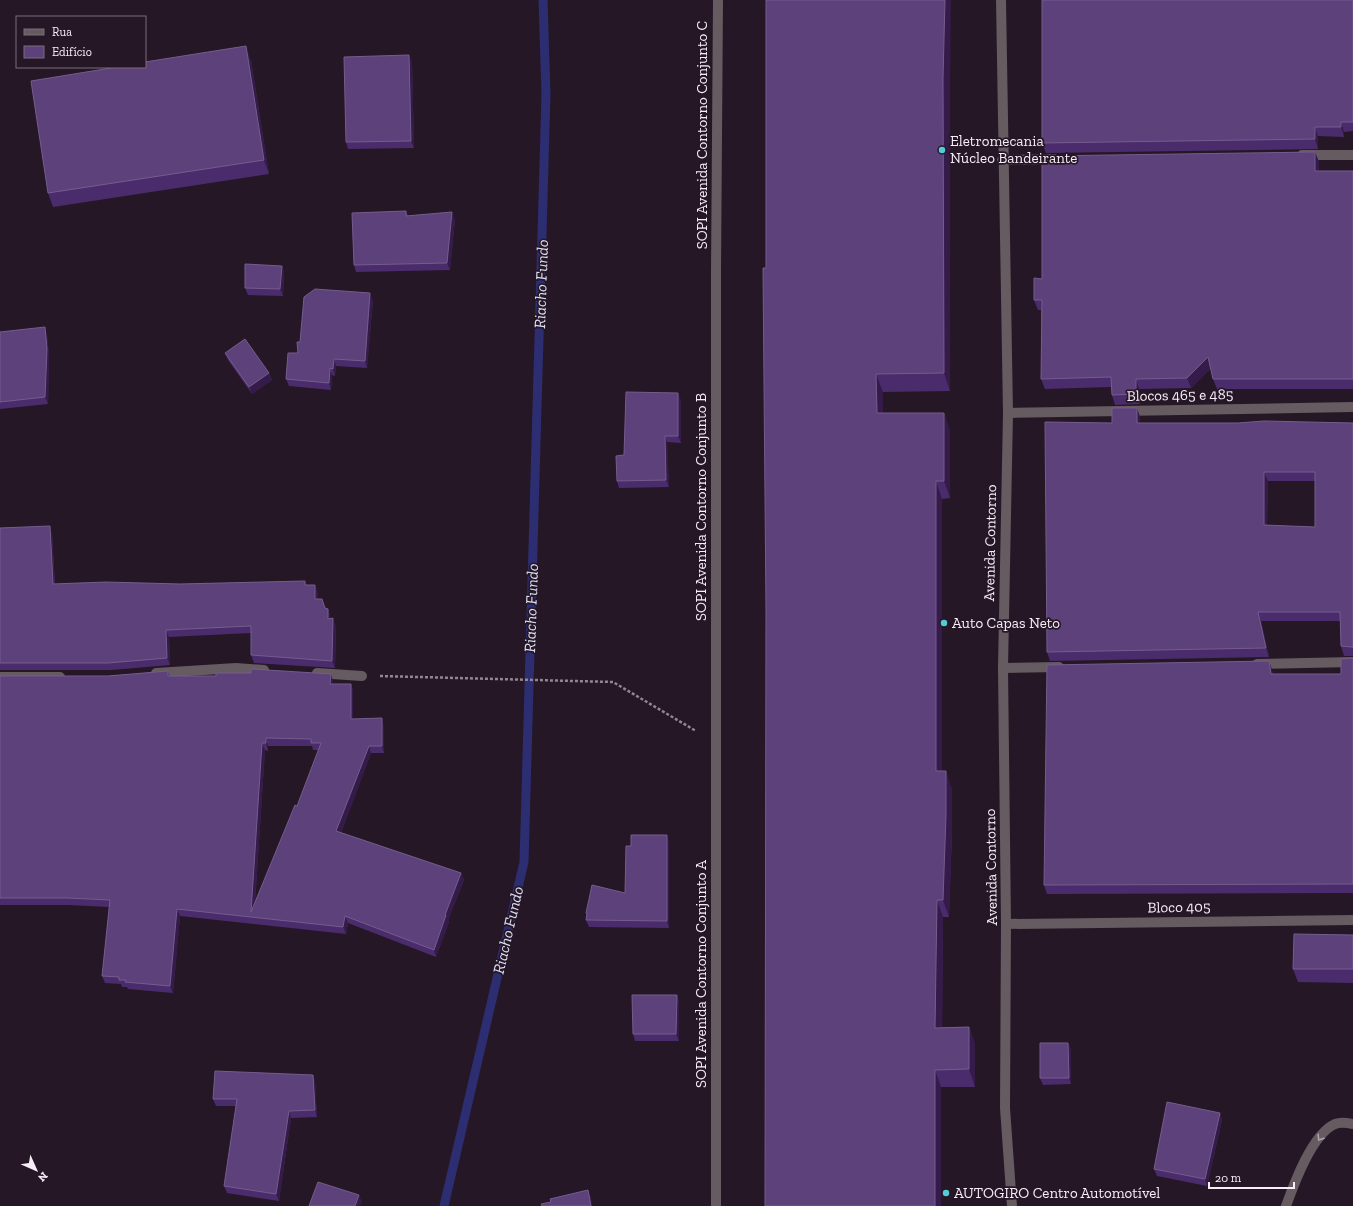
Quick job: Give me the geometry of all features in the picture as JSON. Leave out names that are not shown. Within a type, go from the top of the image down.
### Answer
[{"type":"street","name":"SOPI Avenida Contorno Conjunto C","points":[[716,271],[718,0]]},
{"type":"street","name":"Avenida Contorno","points":[[1001,0],[1002,160],[1008,413],[1003,668],[1006,924],[1005,1108],[1012,1206]]},
{"type":"street","points":[[1289,156],[1353,154]]},
{"type":"street","points":[[1002,160],[1066,159]]},
{"type":"street","name":"SOPI Avenida Contorno Conjunto B","points":[[715,743],[716,271]]},
{"type":"street","name":"Blocos 465 e 485","points":[[1008,413],[1353,407]]},
{"type":"street","points":[[1250,664],[1353,662]]},
{"type":"street","points":[[1003,668],[1067,667]]},
{"type":"street","points":[[149,673],[236,668],[276,670]]},
{"type":"street","points":[[307,672],[362,676]]},
{"type":"street","points":[[0,677],[67,677]]},
{"type":"street","name":"SOPI Avenida Contorno Conjunto A","points":[[715,743],[716,1206]]},
{"type":"street","name":"Bloco 405","points":[[1006,924],[1353,920]]},
{"type":"street","points":[[1286,1206],[1308,1157],[1323,1132],[1336,1124],[1353,1124]]},
{"type":"path","points":[[362,676],[613,682],[715,743]]},
{"type":"building","points":[[766,0],[945,0],[943,78],[944,373],[876,374],[877,413],[944,413],[944,481],[936,481],[936,771],[946,771],[946,815],[943,900],[937,900],[935,1028],[969,1027],[969,1069],[935,1070],[935,1206],[765,1206],[766,610],[763,268],[766,268]]},
{"type":"building","points":[[1042,0],[1353,0],[1353,122],[1341,122],[1341,127],[1315,127],[1315,139],[1042,143]]},
{"type":"building","points":[[246,46],[264,160],[48,193],[31,81],[111,68],[146,68],[146,62]]},
{"type":"building","points":[[409,55],[411,141],[346,142],[344,57]]},
{"type":"building","points":[[1315,152],[1315,171],[1353,171],[1353,379],[1213,379],[1208,357],[1187,378],[1136,379],[1136,394],[1112,395],[1111,377],[1041,379],[1042,300],[1034,300],[1034,278],[1042,279],[1042,156]]},
{"type":"building","points":[[406,211],[406,216],[452,212],[447,263],[354,265],[352,213]]},
{"type":"building","points":[[245,264],[282,266],[280,289],[245,288]]},
{"type":"building","points":[[315,289],[370,293],[365,361],[334,359],[333,369],[330,368],[329,383],[286,379],[288,353],[298,353],[297,342],[300,342],[304,297]]},
{"type":"building","points":[[45,327],[47,349],[45,397],[0,402],[0,332]]},
{"type":"building","points":[[245,339],[269,373],[249,387],[225,353]]},
{"type":"building","points":[[626,392],[678,393],[678,436],[665,436],[666,480],[617,481],[616,456],[624,455]]},
{"type":"building","points":[[1112,408],[1137,408],[1137,423],[1238,423],[1264,421],[1353,423],[1353,648],[1341,646],[1340,612],[1258,612],[1266,648],[1047,652],[1045,422],[1112,423]],"holes":[[[1264,472],[1315,472],[1315,527],[1264,525]]]},
{"type":"building","points":[[50,526],[53,584],[106,582],[180,584],[305,581],[305,585],[315,585],[315,599],[322,599],[325,608],[328,609],[328,619],[333,618],[332,661],[251,655],[251,626],[166,630],[167,658],[108,663],[0,663],[0,528]]},
{"type":"building","points":[[1353,658],[1353,884],[1044,885],[1047,665],[1269,661],[1271,674],[1341,674],[1341,659]]},
{"type":"building","points":[[251,669],[331,674],[330,684],[351,684],[351,719],[382,718],[382,746],[369,746],[336,831],[461,873],[445,915],[434,950],[345,916],[343,927],[177,909],[170,986],[125,982],[126,980],[119,980],[119,977],[102,976],[110,900],[67,898],[0,898],[0,676],[108,676],[168,671],[168,676],[216,676],[216,673],[251,673]],"holes":[[[266,738],[311,739],[311,743],[321,743],[297,806],[295,805],[251,912],[262,743],[266,743]]]},
{"type":"building","points":[[631,835],[667,835],[667,921],[586,920],[592,885],[625,893],[626,846],[631,846]]},
{"type":"building","points":[[1294,934],[1353,935],[1353,969],[1293,969]]},
{"type":"building","points":[[632,995],[677,995],[676,1034],[633,1034]]},
{"type":"building","points":[[1040,1043],[1068,1043],[1069,1078],[1040,1078]]},
{"type":"building","points":[[215,1071],[313,1075],[315,1110],[289,1111],[276,1194],[224,1186],[237,1099],[213,1099]]},
{"type":"building","points":[[1167,1102],[1220,1113],[1205,1179],[1154,1169]]},
{"type":"building","points":[[318,1182],[359,1195],[355,1206],[309,1206]]},
{"type":"building","points":[[588,1190],[591,1206],[542,1206],[541,1204],[551,1202],[550,1199]]},
{"type":"waterway","name":"Riacho Fundo","points":[[444,1206],[524,862],[546,94],[543,0]]},
{"type":"place","name":"Eletromecania Núcleo Bandeirante","points":[[942,150]]},
{"type":"place","name":"Auto Capas Neto","points":[[944,623]]},
{"type":"place","name":"AUTOGIRO Centro Automotível","points":[[946,1193]]}]
